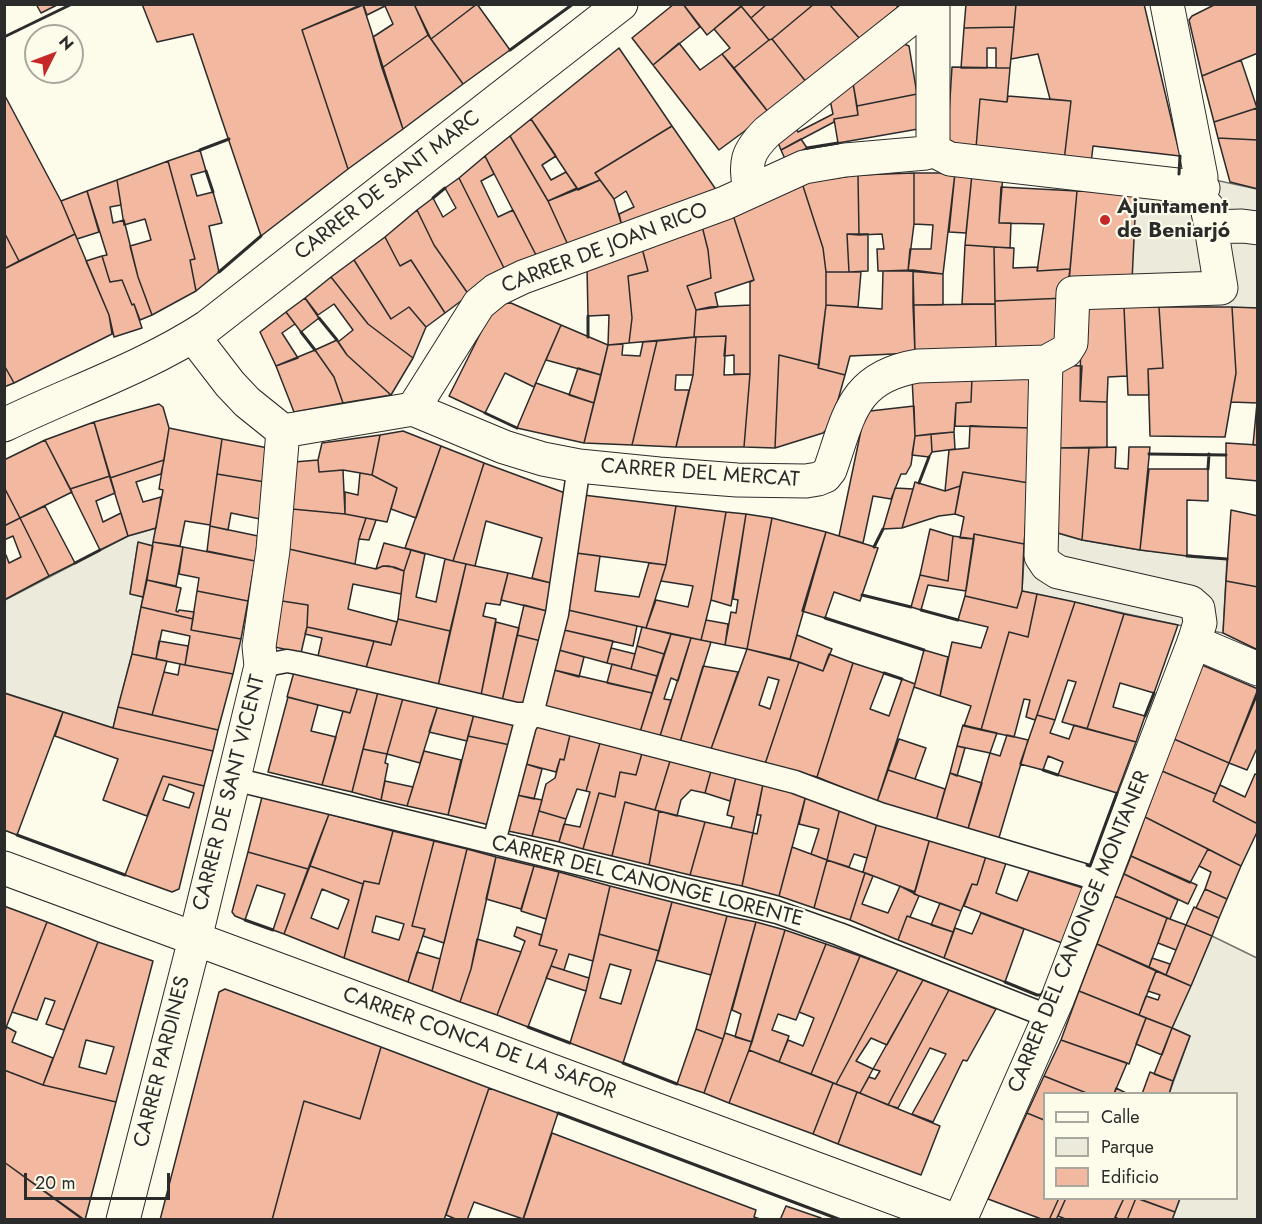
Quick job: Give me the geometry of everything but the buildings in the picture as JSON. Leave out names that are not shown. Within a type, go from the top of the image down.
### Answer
[{"type":"street","name":"CARRER DE SANT MARC","points":[[4,425],[151,360],[193,336],[621,4]]},
{"type":"street","points":[[931,4],[933,141],[931,149],[950,159],[1136,180],[1202,183]]},
{"type":"street","points":[[750,191],[747,161],[756,143],[931,4]]},
{"type":"street","points":[[1046,362],[1066,351],[1071,343],[1073,293],[1221,288],[1171,6]]},
{"type":"street","name":"CARRER DE JOAN RICO","points":[[413,409],[467,321],[479,304],[496,290],[523,277],[725,203],[798,170],[845,160],[921,154],[931,149]]},
{"type":"street","points":[[1211,227],[1257,228]]},
{"type":"street","points":[[193,336],[247,402],[284,431],[413,409]]},
{"type":"street","name":"CARRER DEL MERCAT","points":[[413,409],[504,447],[543,459],[659,474],[737,480],[806,481],[825,476],[830,470],[852,405],[860,394],[886,375],[918,366],[1046,362]]},
{"type":"street","name":"CARRER DEL CANONGE MONTANER","points":[[960,1220],[1050,1017],[1104,881],[1200,623],[1198,609],[1190,602],[1058,572],[1047,565],[1041,556],[1046,362]]},
{"type":"street","name":"CARRER DE SANT VICENT","points":[[195,939],[261,666],[259,645],[273,550],[284,431]]},
{"type":"street","points":[[1194,642],[1257,669]]},
{"type":"street","name":"CARRER CONCA DE LA SAFOR","points":[[4,868],[954,1220]]},
{"type":"street","name":"CARRER PARDINES","points":[[123,1220],[195,939]]},
{"type":"lane","points":[[494,842],[525,725],[532,714],[557,614],[579,465]]},
{"type":"lane","points":[[261,666],[287,661],[516,714],[532,714],[795,782],[880,814],[1104,881]]},
{"type":"lane","name":"CARRER DEL CANONGE LORENTE","points":[[234,779],[777,912],[1050,1017]]},
{"type":"green space","points":[[156,528],[153,546],[138,543],[130,593],[143,597],[132,654],[113,728],[5,693],[5,600],[128,536]]},
{"type":"shaded area","points":[[1136,169],[1201,177],[1257,189],[1257,308],[1124,307],[1133,242]]},
{"type":"shaded area","points":[[1031,447],[1051,531],[1082,540],[1140,550],[1227,559],[1223,633],[1022,591]]},
{"type":"shaded area","points":[[1212,936],[1257,958],[1257,1219],[1172,1219],[1180,1200],[1238,1200],[1238,1092],[1170,1092],[1190,1036],[1172,1028]]},
{"type":"wall","points":[[4,37],[72,4]]},
{"type":"wall","points":[[510,50],[573,4]]},
{"type":"wall","points":[[200,150],[229,139]]},
{"type":"wall","points":[[807,148],[838,143]]},
{"type":"wall","points":[[1179,174],[1180,156]]},
{"type":"wall","points":[[206,171],[213,192]]},
{"type":"wall","points":[[433,198],[445,188]]},
{"type":"wall","points":[[219,272],[261,236]]},
{"type":"wall","points":[[588,316],[588,337]]},
{"type":"wall","points":[[319,318],[337,340]]},
{"type":"wall","points":[[301,332],[315,350]]},
{"type":"wall","points":[[485,413],[517,428]]},
{"type":"wall","points":[[1149,454],[1226,455]]},
{"type":"wall","points":[[1208,469],[1209,454]]},
{"type":"wall","points":[[919,483],[929,457]]},
{"type":"wall","points":[[874,547],[883,529]]},
{"type":"wall","points":[[75,563],[100,550]]},
{"type":"wall","points":[[1187,556],[1227,559]]},
{"type":"wall","points":[[862,595],[911,607]]},
{"type":"wall","points":[[921,610],[958,620]]},
{"type":"wall","points":[[825,618],[924,650]]},
{"type":"wall","points":[[884,673],[902,679]]},
{"type":"wall","points":[[1145,716],[1154,693]]},
{"type":"wall","points":[[1043,770],[1058,775]]},
{"type":"wall","points":[[1087,865],[1090,866],[1117,793]]},
{"type":"wall","points":[[17,835],[125,875]]},
{"type":"wall","points":[[245,920],[273,930]]},
{"type":"wall","points":[[1005,982],[1037,995],[1041,995],[1044,991]]},
{"type":"wall","points":[[528,1027],[570,1043]]},
{"type":"wall","points":[[623,1063],[677,1084]]},
{"type":"wall","points":[[558,1113],[841,1220]]},
{"type":"place","name":"Ajuntament de Beniarjó","points":[[1105,220]]}]
